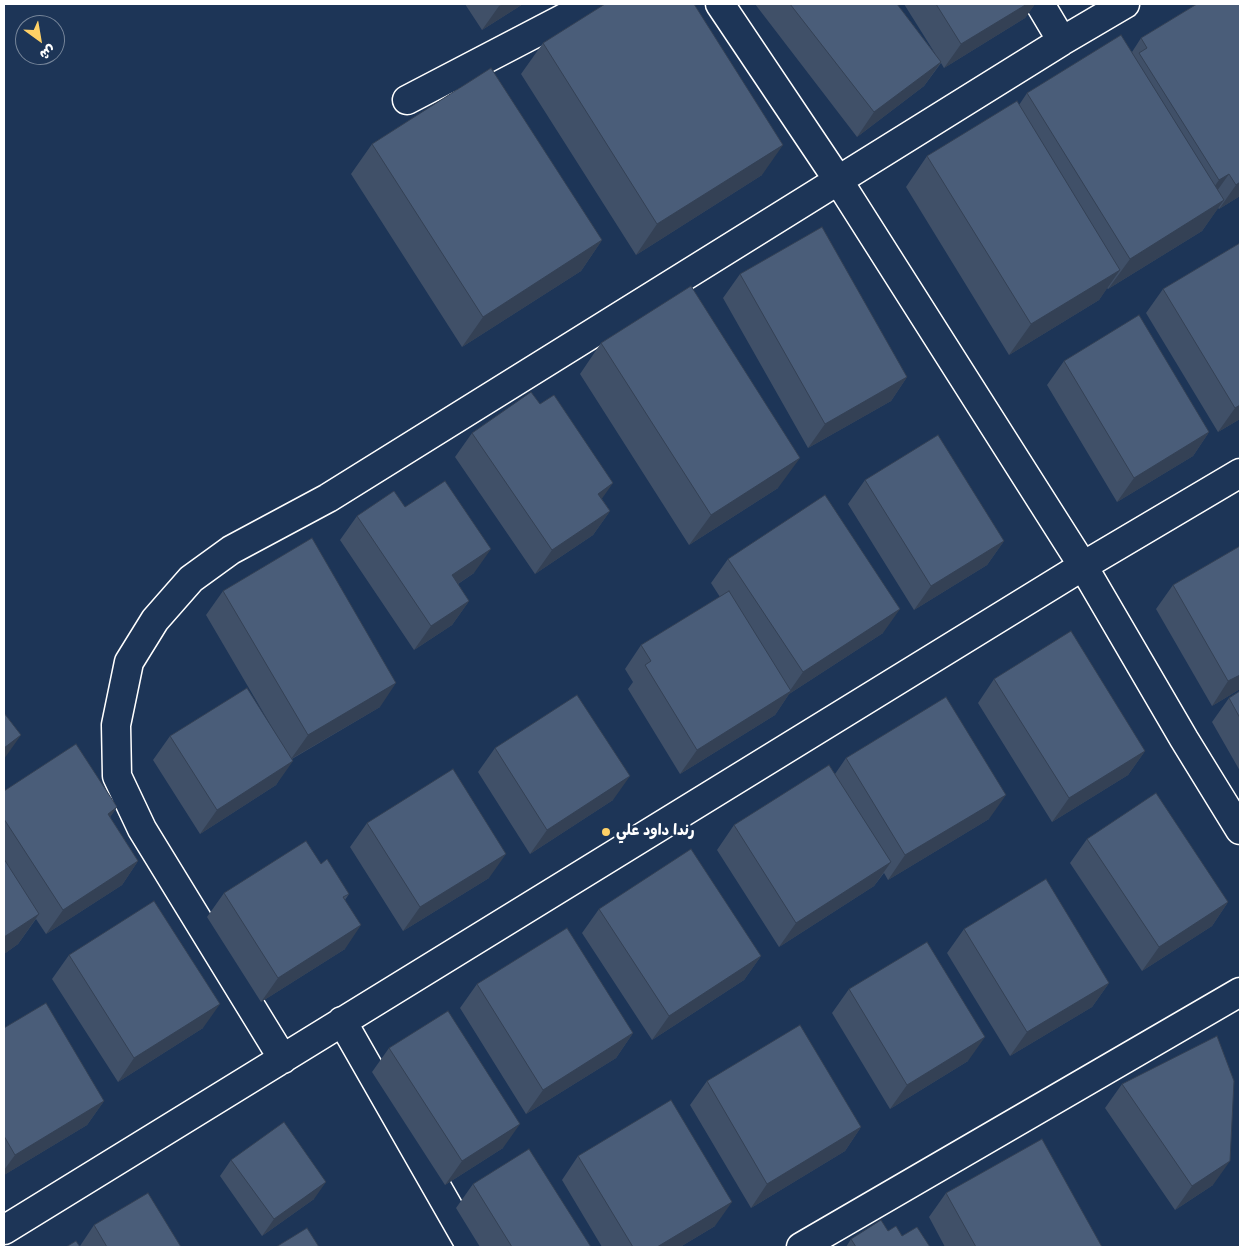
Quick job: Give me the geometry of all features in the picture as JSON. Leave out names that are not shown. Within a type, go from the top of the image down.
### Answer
[{"type":"street","points":[[407,100],[591,4]]},
{"type":"street","points":[[720,4],[838,180],[1083,566],[1184,739],[1240,830]]},
{"type":"street","points":[[1040,4],[1062,41]]},
{"type":"street","points":[[283,1058],[142,829],[117,776],[116,725],[129,662],[155,620],[191,579],[231,550],[328,498],[1062,41],[1125,4]]},
{"type":"street","points":[[4,1230],[1083,566],[1240,473]]},
{"type":"street","points":[[801,1247],[1240,992]]},
{"type":"street","points":[[342,1021],[471,1247]]},
{"type":"building","points":[[605,4],[694,4],[783,145],[657,224],[543,43]]},
{"type":"building","points":[[790,4],[897,4],[941,62],[874,112]]},
{"type":"building","points":[[936,4],[1027,4],[961,44]]},
{"type":"building","points":[[1197,4],[1240,4],[1240,182],[1236,185],[1229,174],[1219,180],[1139,53],[1147,48],[1141,38]]},
{"type":"building","points":[[1121,35],[1224,200],[1130,259],[1027,93]]},
{"type":"building","points":[[491,68],[602,240],[483,317],[372,144]]},
{"type":"building","points":[[1017,101],[1120,270],[1031,324],[927,156]]},
{"type":"building","points":[[822,227],[907,377],[825,424],[740,274]]},
{"type":"building","points":[[1240,243],[1240,405],[1235,408],[1163,289]]},
{"type":"building","points":[[691,286],[800,458],[711,515],[601,343]]},
{"type":"building","points":[[1139,315],[1209,432],[1134,478],[1064,361]]},
{"type":"building","points":[[531,392],[540,404],[554,395],[613,483],[598,494],[610,511],[552,550],[472,433]]},
{"type":"building","points":[[938,435],[1004,541],[931,586],[865,480]]},
{"type":"building","points":[[445,481],[491,549],[452,575],[469,601],[431,626],[357,516],[394,491],[405,507]]},
{"type":"building","points":[[825,495],[900,609],[803,672],[728,559]]},
{"type":"building","points":[[312,538],[396,683],[308,735],[223,591]]},
{"type":"building","points":[[1240,546],[1240,675],[1228,681],[1173,585]]},
{"type":"building","points":[[729,591],[791,691],[697,750],[645,665],[651,661],[641,645]]},
{"type":"building","points":[[1071,631],[1145,751],[1069,798],[994,679]]},
{"type":"building","points":[[247,688],[293,761],[217,810],[170,736]]},
{"type":"building","points":[[1240,691],[1240,718],[1229,698]]},
{"type":"building","points":[[577,695],[630,776],[547,830],[495,748]]},
{"type":"building","points":[[946,697],[1006,795],[905,855],[846,758]]},
{"type":"building","points":[[4,713],[21,735],[4,748]]},
{"type":"building","points":[[76,744],[117,807],[108,814],[138,861],[63,910],[4,819],[4,791]]},
{"type":"building","points":[[829,765],[891,862],[796,923],[734,825]]},
{"type":"building","points":[[453,769],[506,854],[420,907],[367,823]]},
{"type":"building","points":[[1156,793],[1228,902],[1159,947],[1087,839]]},
{"type":"building","points":[[306,841],[321,864],[327,859],[349,894],[343,897],[361,925],[278,978],[224,893]]},
{"type":"building","points":[[691,849],[761,956],[669,1016],[599,909]]},
{"type":"building","points":[[4,859],[39,914],[4,937]]},
{"type":"building","points":[[1046,879],[1109,983],[1027,1032],[964,929]]},
{"type":"building","points":[[154,901],[220,1004],[134,1058],[69,955]]},
{"type":"building","points":[[567,928],[633,1033],[543,1090],[477,984]]},
{"type":"building","points":[[927,942],[985,1037],[907,1085],[849,989]]},
{"type":"building","points":[[46,1003],[104,1101],[15,1155],[4,1136],[4,1028]]},
{"type":"building","points":[[448,1011],[520,1124],[462,1161],[389,1048]]},
{"type":"building","points":[[800,1025],[861,1127],[767,1184],[707,1081]]},
{"type":"building","points":[[1217,1036],[1234,1081],[1230,1161],[1192,1186],[1122,1084]]},
{"type":"building","points":[[671,1100],[732,1202],[657,1247],[633,1247],[578,1156]]},
{"type":"building","points":[[284,1122],[326,1182],[274,1219],[231,1160]]},
{"type":"building","points":[[1042,1139],[1102,1247],[976,1247],[946,1193]]},
{"type":"building","points":[[529,1149],[591,1247],[512,1247],[473,1184]]},
{"type":"building","points":[[148,1193],[181,1247],[107,1247],[94,1225]]},
{"type":"building","points":[[881,1220],[888,1231],[896,1226],[902,1236],[917,1227],[930,1247],[856,1247],[851,1239]]},
{"type":"building","points":[[307,1228],[319,1247],[276,1247]]},
{"type":"building","points":[[76,1241],[80,1247],[66,1247]]},
{"type":"place","name":"رندا داود علي","points":[[606,832]]}]
